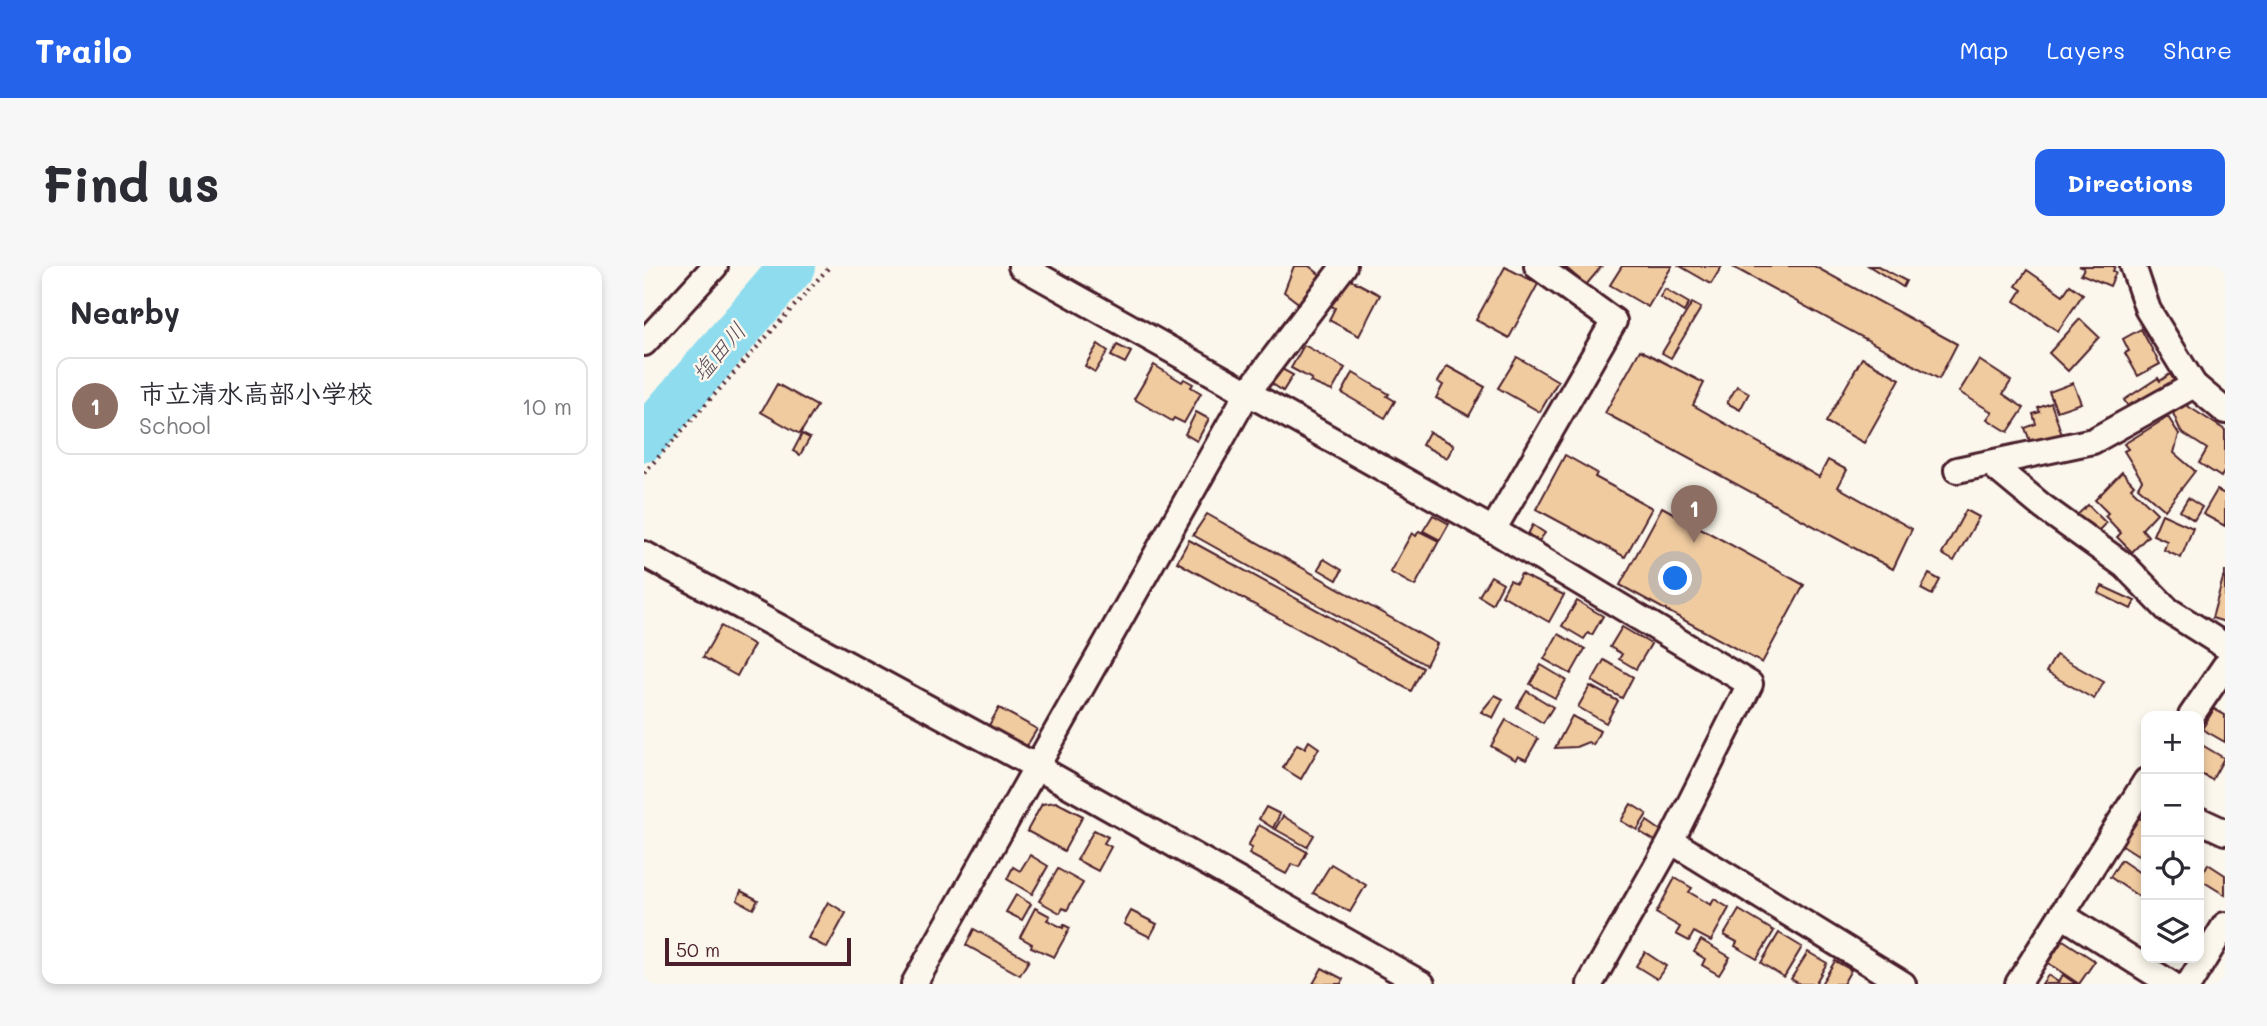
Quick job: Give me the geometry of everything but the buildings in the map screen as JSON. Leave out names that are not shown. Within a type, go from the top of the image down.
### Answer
[{"type":"street","points":[[644,343],[715,266]]},
{"type":"street","points":[[1021,266],[1493,530],[1750,684],[1671,841],[1590,984]]},
{"type":"street","points":[[915,984],[1035,766],[1248,392],[1344,266]]},
{"type":"street","points":[[1493,530],[1614,321],[1537,266]]},
{"type":"street","points":[[2133,266],[2148,310],[2194,385],[2225,411]]},
{"type":"street","points":[[1957,470],[2092,441],[2194,385]]},
{"type":"street","points":[[1991,464],[2043,507],[2125,566],[2168,610],[2225,646]]},
{"type":"street","points":[[644,554],[1035,766],[1422,984]]},
{"type":"street","points":[[2194,711],[2225,666]]},
{"type":"street","points":[[2018,984],[2141,794]]},
{"type":"street","points":[[2204,822],[2225,832]]},
{"type":"street","points":[[1671,841],[1903,984]]},
{"type":"street","points":[[2062,915],[2171,984]]},
{"type":"street","points":[[2189,984],[2225,925]]},
{"type":"path","points":[[644,473],[830,266]]},
{"type":"waterway","name":"塩田川","points":[[644,439],[793,266]]},
{"type":"place","name":"市立清水高部小学校","points":[[1694,543]]}]
